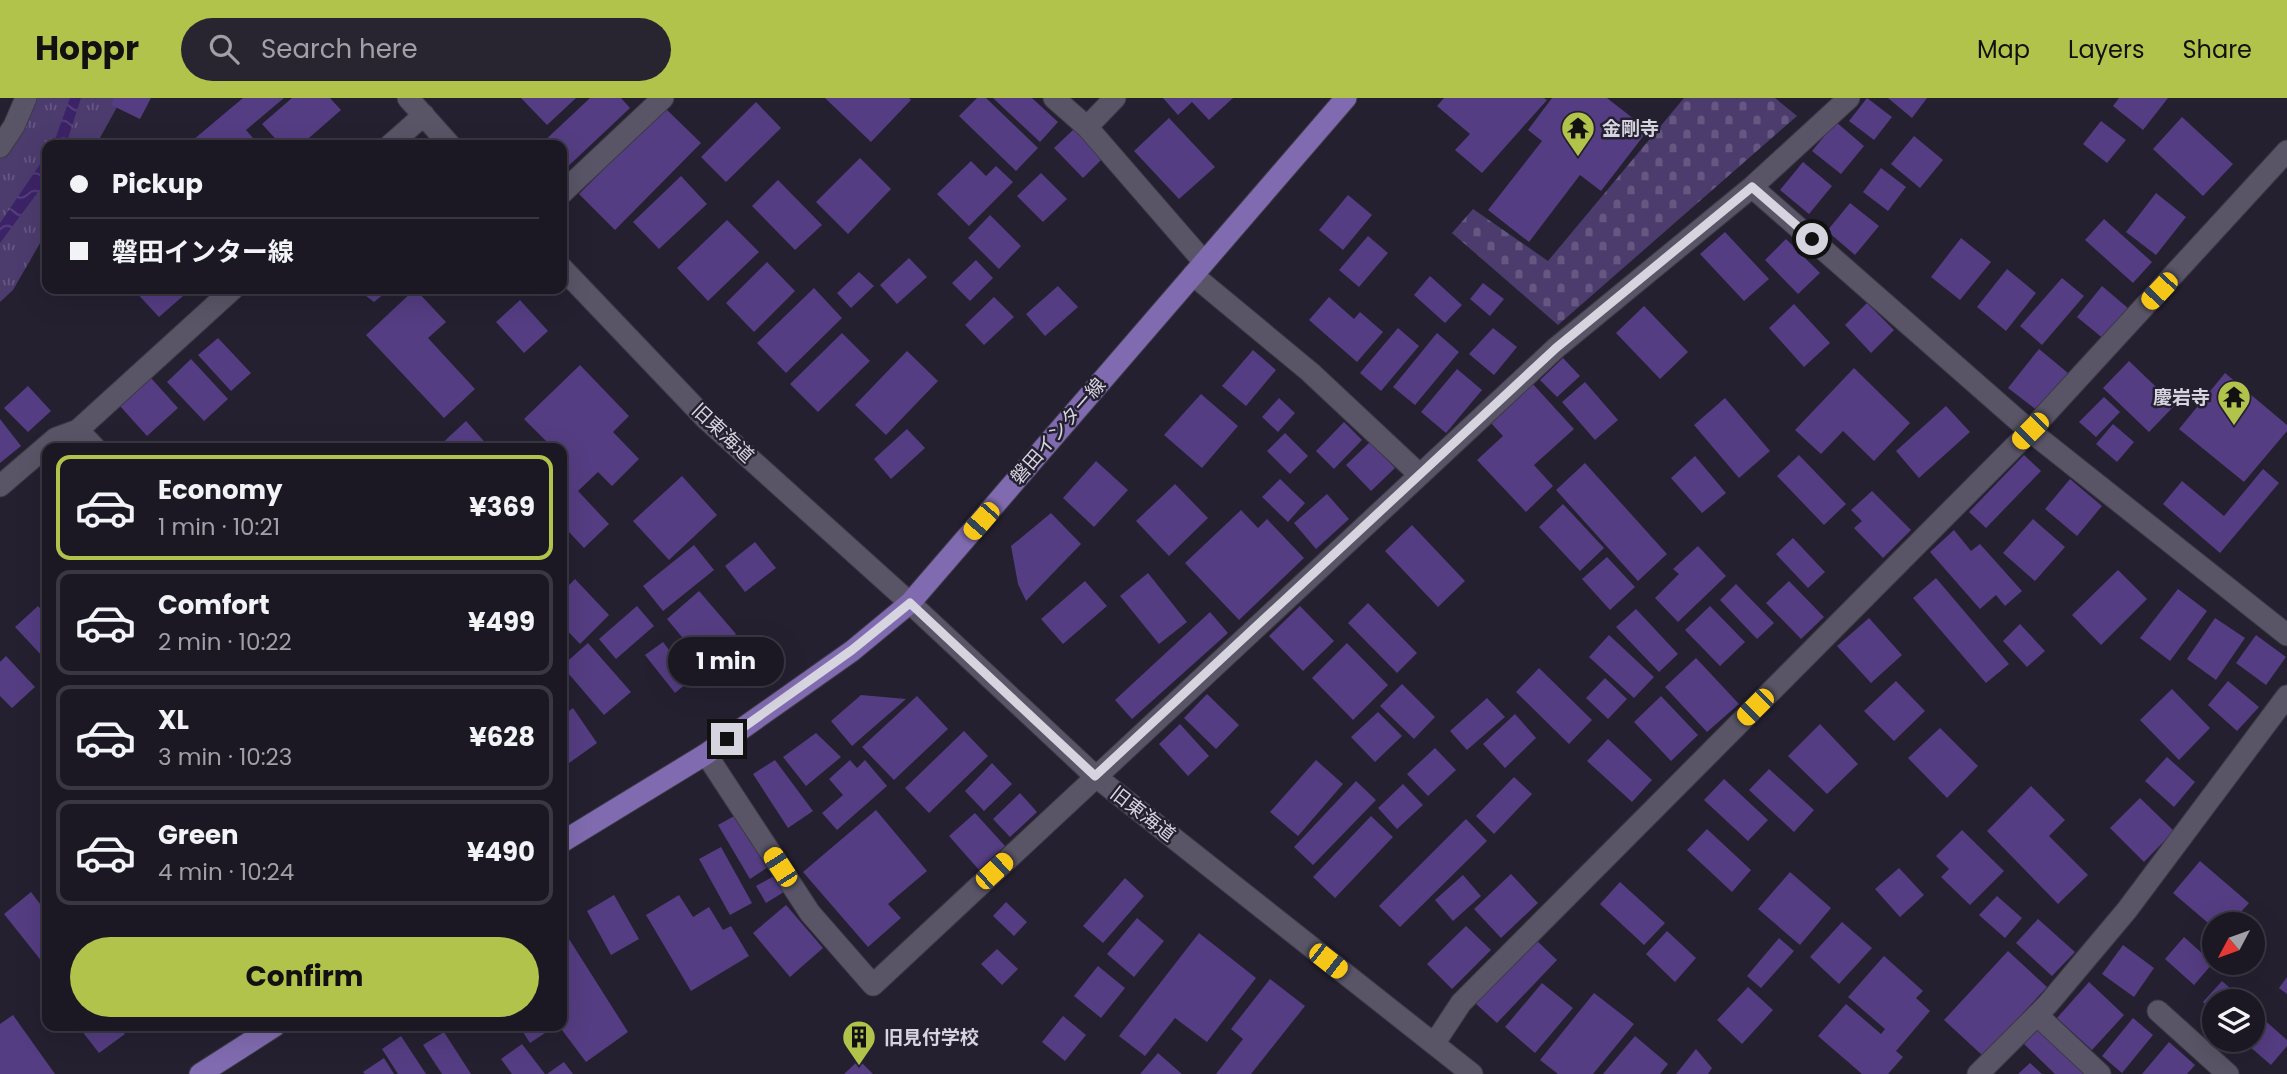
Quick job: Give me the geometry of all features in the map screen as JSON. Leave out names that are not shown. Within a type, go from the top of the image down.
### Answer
[{"type":"main road","name":"磐田インター線","points":[[567,839],[706,754],[852,650],[910,603],[1346,98]]},
{"type":"main road","points":[[200,1074],[267,1031]]},
{"type":"street","points":[[0,148],[14,126],[26,98]]},
{"type":"street","points":[[408,98],[446,140]]},
{"type":"street","points":[[567,188],[663,98]]},
{"type":"street","points":[[1054,98],[1087,127],[1199,268],[1420,475]]},
{"type":"street","points":[[1087,127],[1115,98]]},
{"type":"street","points":[[706,754],[810,913],[873,985],[1556,348],[1752,187],[1841,100]]},
{"type":"street","points":[[396,140],[424,115]]},
{"type":"street","points":[[1434,1044],[1461,1003],[2030,431],[2287,151]]},
{"type":"street","points":[[1752,187],[2030,431],[2287,635]]},
{"type":"street","name":"旧東海道","points":[[567,273],[706,419],[910,603],[1095,776],[1472,1074]]},
{"type":"street","points":[[50,443],[78,430],[228,294]]},
{"type":"street","points":[[78,430],[90,443]]},
{"type":"street","points":[[0,486],[42,450]]},
{"type":"street","points":[[1978,1074],[2037,1015],[2127,909],[2287,696]]},
{"type":"street","points":[[2158,1011],[2228,1074]]},
{"type":"street","points":[[2037,1015],[2100,1074]]},
{"type":"green space","points":[[26,98],[122,98],[99,140],[42,140],[42,240],[13,290],[0,302],[0,140]]},
{"type":"green space","points":[[1684,98],[1775,98],[1797,116],[1558,325],[1452,233],[1473,209],[1548,261]]},
{"type":"water","points":[[70,98],[81,98],[68,140],[55,140]]},
{"type":"water","points":[[42,161],[42,187],[0,243],[0,223]]},
{"type":"building","points":[[114,98],[151,98],[140,119],[111,105]]},
{"type":"building","points":[[243,98],[284,98],[246,130],[255,140],[193,140]]},
{"type":"building","points":[[292,98],[330,98],[341,110],[307,140],[276,140],[262,124]]},
{"type":"building","points":[[521,98],[576,98],[547,125]]},
{"type":"building","points":[[590,98],[621,98],[630,108],[567,167],[567,140],[545,140]]},
{"type":"building","points":[[825,98],[909,98],[911,100],[871,142]]},
{"type":"building","points":[[977,98],[986,98],[1038,148],[1016,171],[959,116]]},
{"type":"building","points":[[993,98],[1032,98],[1058,122],[1040,142]]},
{"type":"building","points":[[1163,98],[1233,98],[1209,120],[1192,102],[1178,115]]},
{"type":"building","points":[[1444,98],[1547,100],[1482,173],[1455,150],[1470,134],[1437,106]]},
{"type":"building","name":"金剛寺","points":[[1552,98],[1607,98],[1648,130],[1601,191],[1580,175],[1529,242],[1488,210],[1542,141],[1528,130]]},
{"type":"building","points":[[1867,98],[1892,117],[1874,140],[1849,121]]},
{"type":"building","points":[[1888,98],[1927,98],[1912,118]]},
{"type":"building","points":[[2119,98],[2168,98],[2143,130],[2113,106]]},
{"type":"building","points":[[756,102],[781,128],[726,182],[701,157]]},
{"type":"building","points":[[665,108],[701,143],[615,230],[579,194]]},
{"type":"building","points":[[2182,117],[2233,164],[2203,196],[2153,149]]},
{"type":"building","points":[[1169,118],[1215,167],[1179,199],[1134,151]]},
{"type":"building","points":[[2101,121],[2126,140],[2107,163],[2083,144]]},
{"type":"building","points":[[1836,122],[1864,146],[1841,174],[1812,151]]},
{"type":"building","points":[[1074,129],[1102,159],[1083,178],[1054,148]]},
{"type":"building","points":[[1914,136],[1943,160],[1920,188],[1891,164]]},
{"type":"building","points":[[860,158],[891,189],[848,234],[816,202]]},
{"type":"building","points":[[971,161],[986,176],[996,166],[1013,182],[969,226],[937,194]]},
{"type":"building","points":[[1803,162],[1832,186],[1809,214],[1780,190]]},
{"type":"building","points":[[1881,168],[1906,187],[1888,211],[1863,192]]},
{"type":"building","points":[[1041,173],[1067,199],[1043,222],[1017,196]]},
{"type":"building","points":[[681,176],[707,204],[659,249],[633,222]]},
{"type":"building","points":[[778,180],[822,225],[795,250],[752,206]]},
{"type":"building","points":[[2156,193],[2186,217],[2156,255],[2126,232]]},
{"type":"building","points":[[1348,195],[1372,215],[1343,250],[1319,230]]},
{"type":"building","points":[[1850,203],[1879,226],[1855,255],[1827,231]]},
{"type":"building","points":[[990,215],[1021,246],[999,269],[968,238]]},
{"type":"building","points":[[2104,219],[2152,262],[2133,283],[2085,240]]},
{"type":"building","points":[[727,220],[759,252],[708,301],[677,268]]},
{"type":"building","points":[[1725,232],[1769,279],[1744,301],[1700,254]]},
{"type":"building","points":[[1368,236],[1388,253],[1359,287],[1339,270]]},
{"type":"building","points":[[1961,238],[1991,262],[1960,300],[1931,277]]},
{"type":"building","points":[[1786,239],[1820,273],[1798,294],[1765,260]]},
{"type":"building","points":[[909,258],[927,277],[897,304],[880,285]]},
{"type":"building","points":[[976,260],[993,278],[970,301],[952,283]]},
{"type":"building","points":[[767,262],[795,291],[754,332],[726,303]]},
{"type":"building","points":[[2007,269],[2036,293],[2006,331],[1977,307]]},
{"type":"building","points":[[859,272],[874,286],[851,308],[837,293]]},
{"type":"building","points":[[1430,276],[1462,305],[1445,323],[1414,295]]},
{"type":"building","points":[[2062,278],[2084,296],[2042,345],[2020,326]]},
{"type":"building","points":[[1483,283],[1504,299],[1490,316],[1470,299]]},
{"type":"building","points":[[1058,286],[1078,307],[1045,336],[1026,314]]},
{"type":"building","points":[[2102,286],[2129,309],[2105,340],[2077,317]]},
{"type":"building","points":[[814,288],[842,318],[786,373],[757,343]]},
{"type":"building","points":[[138,294],[185,294],[159,317]]},
{"type":"building","points":[[364,294],[384,294],[374,302]]},
{"type":"building","points":[[410,294],[420,294],[446,322],[428,338],[475,389],[444,418],[366,335]]},
{"type":"building","points":[[994,297],[1014,317],[984,345],[965,325]]},
{"type":"building","points":[[1329,297],[1354,319],[1360,312],[1383,332],[1357,362],[1309,320]]},
{"type":"building","points":[[520,300],[548,331],[524,353],[496,322]]},
{"type":"building","points":[[1867,303],[1894,330],[1871,353],[1845,325]]},
{"type":"building","points":[[1794,304],[1830,343],[1804,367],[1769,328]]},
{"type":"building","points":[[1644,306],[1688,352],[1660,379],[1616,333]]},
{"type":"building","points":[[1398,328],[1419,346],[1381,391],[1360,373]]},
{"type":"building","points":[[1493,328],[1517,347],[1494,375],[1469,354]]},
{"type":"building","points":[[842,333],[870,361],[818,412],[790,384]]},
{"type":"building","points":[[1437,333],[1459,352],[1415,405],[1393,387]]},
{"type":"building","points":[[218,338],[251,373],[231,391],[198,355]]},
{"type":"building","points":[[2039,349],[2068,373],[2038,411],[2008,388]]},
{"type":"building","points":[[1253,350],[1276,370],[1246,406],[1222,386]]},
{"type":"building","points":[[907,351],[938,381],[886,435],[855,405]]},
{"type":"building","points":[[1563,358],[1580,376],[1557,397],[1540,380]]},
{"type":"building","points":[[191,359],[228,399],[204,421],[167,382]]},
{"type":"building","points":[[2129,361],[2175,405],[2149,432],[2103,388]]},
{"type":"building","points":[[580,365],[629,416],[613,432],[639,459],[612,486],[598,472],[578,491],[609,524],[584,548],[567,532],[567,443],[548,443],[524,419]]},
{"type":"building","points":[[1854,368],[1910,423],[1874,461],[1843,431],[1821,454],[1795,430]]},
{"type":"building","points":[[1457,369],[1482,390],[1446,433],[1421,412]]},
{"type":"building","name":"慶岩寺","points":[[2225,373],[2287,425],[2287,431],[2244,482],[2179,429]]},
{"type":"building","points":[[151,378],[178,408],[147,436],[120,406]]},
{"type":"building","points":[[1531,382],[1574,429],[1534,465],[1553,486],[1526,512],[1477,460],[1503,436],[1489,421]]},
{"type":"building","points":[[1585,382],[1618,420],[1595,440],[1562,402]]},
{"type":"building","points":[[28,386],[51,411],[28,432],[4,408]]},
{"type":"building","points":[[1201,394],[1238,426],[1202,468],[1164,435]]},
{"type":"building","points":[[2104,397],[2120,412],[2096,437],[2079,422]]},
{"type":"building","points":[[1279,398],[1295,413],[1278,432],[1262,417]]},
{"type":"building","points":[[1725,398],[1770,451],[1739,478],[1694,425]]},
{"type":"building","points":[[1946,406],[1970,432],[1919,478],[1896,451]]},
{"type":"building","points":[[0,419],[21,446],[0,463]]},
{"type":"building","points":[[466,421],[486,443],[442,443]]},
{"type":"building","points":[[1344,422],[1362,440],[1334,469],[1316,451]]},
{"type":"building","points":[[2113,424],[2134,442],[2117,462],[2096,444]]},
{"type":"building","points":[[907,429],[925,448],[891,479],[874,459]]},
{"type":"building","points":[[1285,433],[1308,456],[1290,474],[1267,451]]},
{"type":"building","points":[[1370,442],[1395,468],[1371,491],[1346,465]]},
{"type":"building","points":[[1799,455],[1846,504],[1824,525],[1777,476]]},
{"type":"building","points":[[2024,455],[2041,471],[1986,528],[1969,512]]},
{"type":"building","points":[[1695,456],[1726,493],[1702,513],[1671,478]]},
{"type":"building","points":[[1096,461],[1128,490],[1094,527],[1063,498]]},
{"type":"building","points":[[1585,463],[1667,554],[1638,581],[1556,490]]},
{"type":"building","points":[[2263,469],[2279,483],[2220,553],[2163,504],[2182,481],[2224,516]]},
{"type":"building","points":[[682,476],[717,515],[669,560],[633,521]]},
{"type":"building","points":[[1280,479],[1305,503],[1288,522],[1262,497]]},
{"type":"building","points":[[2070,479],[2102,506],[2077,536],[2045,509]]},
{"type":"building","points":[[1175,484],[1208,518],[1169,556],[1136,521]]},
{"type":"building","points":[[1872,491],[1911,530],[1883,558],[1854,528],[1862,521],[1851,510]]},
{"type":"building","points":[[1327,494],[1349,519],[1316,549],[1294,523]]},
{"type":"building","points":[[1563,504],[1604,548],[1580,571],[1539,527]]},
{"type":"building","points":[[1241,510],[1258,528],[1267,519],[1304,558],[1239,620],[1185,563]]},
{"type":"building","points":[[1051,513],[1081,544],[1026,601],[1018,584],[1011,546]]},
{"type":"building","points":[[2033,519],[2065,547],[2035,581],[2003,553]]},
{"type":"building","points":[[1412,525],[1465,581],[1438,607],[1385,551]]},
{"type":"building","points":[[1954,530],[1971,551],[1980,544],[2022,591],[2005,606],[1996,595],[1980,609],[1930,552]]},
{"type":"building","points":[[1793,538],[1825,572],[1808,588],[1776,554]]},
{"type":"building","points":[[755,542],[776,568],[745,592],[725,566]]},
{"type":"building","points":[[694,545],[714,570],[663,611],[643,586]]},
{"type":"building","points":[[1698,546],[1726,576],[1678,622],[1655,598],[1679,574],[1673,569]]},
{"type":"building","points":[[1607,557],[1635,587],[1610,610],[1582,579]]},
{"type":"building","points":[[2118,570],[2147,599],[2101,645],[2072,615]]},
{"type":"building","points":[[1148,573],[1187,622],[1159,644],[1120,596]]},
{"type":"building","points":[[1936,578],[2009,664],[1986,683],[1913,598]]},
{"type":"building","points":[[575,579],[609,615],[580,644],[567,630],[567,587]]},
{"type":"building","points":[[1085,581],[1107,606],[1063,644],[1041,619]]},
{"type":"building","points":[[1789,581],[1824,617],[1801,639],[1766,603]]},
{"type":"building","points":[[1736,584],[1774,623],[1757,639],[1720,600]]},
{"type":"building","points":[[2178,589],[2207,611],[2170,661],[2140,638]]},
{"type":"building","points":[[699,591],[736,634],[703,662],[667,619]]},
{"type":"building","points":[[1368,603],[1417,653],[1397,673],[1348,623]]},
{"type":"building","points":[[38,606],[42,610],[42,656],[15,627]]},
{"type":"building","points":[[637,606],[654,626],[616,659],[599,639]]},
{"type":"building","points":[[1300,606],[1334,641],[1303,671],[1269,636]]},
{"type":"building","points":[[1710,606],[1745,642],[1720,666],[1685,630]]},
{"type":"building","points":[[1636,609],[1678,654],[1659,672],[1616,627]]},
{"type":"building","points":[[1210,612],[1228,633],[1132,719],[1115,700]]},
{"type":"building","points":[[1869,618],[1902,655],[1871,683],[1837,646]]},
{"type":"building","points":[[2215,618],[2245,638],[2216,680],[2187,659]]},
{"type":"building","points":[[2020,624],[2045,651],[2027,667],[2003,641]]},
{"type":"building","points":[[1609,635],[1654,677],[1634,698],[1589,657]]},
{"type":"building","points":[[2256,635],[2286,657],[2266,685],[2236,663]]},
{"type":"building","points":[[663,642],[678,662],[688,655],[701,671],[675,693],[645,655]]},
{"type":"building","points":[[588,643],[631,692],[604,715],[567,672],[567,662]]},
{"type":"building","points":[[1347,643],[1388,685],[1353,720],[1312,678]]},
{"type":"building","points":[[6,656],[35,687],[12,708],[0,696],[0,662]]},
{"type":"building","points":[[1696,658],[1739,704],[1707,732],[1665,687]]},
{"type":"building","points":[[1539,668],[1592,720],[1569,744],[1516,692]]},
{"type":"building","points":[[1605,678],[1627,699],[1608,719],[1586,698]]},
{"type":"building","points":[[1896,681],[1925,711],[1894,741],[1864,711]]},
{"type":"building","points":[[2228,681],[2259,707],[2237,731],[2208,705]]},
{"type":"building","points":[[1402,684],[1435,717],[1414,739],[1380,706]]},
{"type":"building","points":[[2172,689],[2210,728],[2179,760],[2140,720]]},
{"type":"building","points":[[1207,694],[1239,725],[1216,749],[1184,718]]},
{"type":"building","points":[[861,695],[906,699],[852,746],[831,721]]},
{"type":"building","points":[[917,696],[948,729],[894,780],[862,747]]},
{"type":"building","points":[[1661,696],[1698,735],[1671,761],[1634,722]]},
{"type":"building","points":[[1487,698],[1505,717],[1467,750],[1450,731]]},
{"type":"building","points":[[573,708],[597,743],[567,765],[567,712]]},
{"type":"building","points":[[1378,712],[1402,736],[1375,762],[1351,737]]},
{"type":"building","points":[[1515,714],[1536,738],[1505,768],[1483,744]]},
{"type":"building","points":[[1180,724],[1209,756],[1188,776],[1159,744]]},
{"type":"building","points":[[1820,724],[1858,764],[1827,794],[1788,756]]},
{"type":"building","points":[[1940,728],[1978,766],[1947,798],[1908,758]]},
{"type":"building","points":[[964,731],[988,756],[929,813],[905,788]]},
{"type":"building","points":[[816,733],[841,757],[806,786],[783,757]]},
{"type":"building","points":[[1608,739],[1652,780],[1632,802],[1587,761]]},
{"type":"building","points":[[1435,748],[1456,770],[1428,796],[1407,774]]},
{"type":"building","points":[[2167,757],[2195,782],[2174,807],[2145,781]]},
{"type":"building","points":[[775,760],[813,811],[788,828],[753,774]]},
{"type":"building","points":[[850,760],[857,768],[865,760],[887,786],[837,830],[822,813],[843,795],[829,779]]},
{"type":"building","points":[[1316,760],[1343,784],[1298,836],[1270,812]]},
{"type":"building","points":[[992,763],[1012,784],[984,811],[965,791]]},
{"type":"building","points":[[1769,769],[1814,810],[1794,832],[1749,790]]},
{"type":"building","points":[[1514,777],[1532,794],[1494,834],[1476,816]]},
{"type":"building","points":[[1724,779],[1768,820],[1748,841],[1704,800]]},
{"type":"building","points":[[1356,781],[1376,800],[1313,865],[1294,847]]},
{"type":"building","points":[[1403,784],[1423,805],[1397,829],[1378,808]]},
{"type":"building","points":[[2031,786],[2065,820],[2049,836],[2088,875],[2058,904],[1987,831]]},
{"type":"building","points":[[1020,793],[1037,812],[1010,837],[993,819]]},
{"type":"building","points":[[2140,798],[2174,831],[2144,862],[2110,828]]},
{"type":"building","points":[[876,810],[927,871],[888,904],[901,918],[868,947],[803,872]]},
{"type":"building","points":[[975,813],[1005,846],[979,870],[949,836]]},
{"type":"building","points":[[736,815],[768,867],[750,879],[718,825]]},
{"type":"building","points":[[1371,816],[1393,837],[1335,898],[1313,877]]},
{"type":"building","points":[[1466,819],[1487,841],[1400,927],[1379,906]]},
{"type":"building","points":[[1707,829],[1751,870],[1732,892],[1687,850]]},
{"type":"building","points":[[1962,830],[2004,871],[1970,905],[1941,877],[1949,869],[1936,856]]},
{"type":"building","points":[[721,847],[752,903],[730,915],[699,859]]},
{"type":"building","points":[[2200,861],[2249,903],[2241,912],[2202,912],[2202,918],[2173,893]]},
{"type":"building","points":[[1899,868],[1924,895],[1900,917],[1875,889]]},
{"type":"building","points":[[1790,872],[1831,908],[1800,945],[1758,909]]},
{"type":"building","points":[[1511,874],[1538,903],[1501,938],[1474,909]]},
{"type":"building","points":[[1463,875],[1481,896],[1453,921],[1435,900]]},
{"type":"building","points":[[774,876],[784,892],[766,903],[756,886]]},
{"type":"building","points":[[1125,878],[1144,896],[1103,943],[1083,926]]},
{"type":"building","points":[[1620,882],[1665,923],[1644,945],[1600,904]]},
{"type":"building","points":[[31,892],[42,906],[42,962],[4,914]]},
{"type":"building","points":[[614,895],[639,939],[611,955],[587,911]]},
{"type":"building","points":[[679,895],[693,917],[709,907],[723,930],[731,926],[749,956],[691,991],[646,915]]},
{"type":"building","points":[[1997,896],[2022,918],[2005,938],[1979,915]]},
{"type":"building","points":[[1006,902],[1027,922],[1014,936],[993,916]]},
{"type":"building","points":[[786,905],[823,948],[790,977],[753,933]]},
{"type":"building","points":[[1137,918],[1164,941],[1134,977],[1107,954]]},
{"type":"building","points":[[2038,919],[2075,952],[2052,976],[2016,943]]},
{"type":"building","points":[[1842,922],[1872,948],[1839,984],[1810,957]]},
{"type":"building","points":[[1466,926],[1491,950],[1452,989],[1427,964]]},
{"type":"building","points":[[1667,931],[1696,958],[1675,982],[1646,954]]},
{"type":"building","points":[[1199,933],[1256,978],[1207,1042],[1175,1018],[1145,1056],[1119,1036]]},
{"type":"building","points":[[567,936],[628,1032],[586,1062],[563,1031],[567,1031]]},
{"type":"building","points":[[2184,937],[2202,953],[2203,975],[2194,985],[2165,959]]},
{"type":"building","points":[[1779,938],[1794,951],[1761,988],[1747,976]]},
{"type":"building","points":[[1535,939],[1557,960],[1497,1023],[1475,1003]]},
{"type":"building","points":[[2123,945],[2154,968],[2134,997],[2102,974]]},
{"type":"building","points":[[997,949],[1018,969],[1002,985],[981,964]]},
{"type":"building","points":[[2008,951],[2047,987],[1983,1056],[1944,1020]]},
{"type":"building","points":[[1884,956],[1923,991],[1916,998],[1930,1011],[1896,1051],[1903,1057],[1888,1074],[1862,1074],[1818,1036],[1846,1004],[1881,1034],[1885,1029],[1848,997]]},
{"type":"building","points":[[1098,966],[1125,988],[1101,1018],[1074,996]]},
{"type":"building","points":[[2287,977],[2287,994],[2279,988]]},
{"type":"building","points":[[1270,979],[1305,1006],[1251,1074],[1216,1074],[1243,1039],[1231,1029]]},
{"type":"building","points":[[2222,981],[2231,989],[2215,989]]},
{"type":"building","points":[[2089,982],[2124,1015],[2092,1050],[2057,1018]]},
{"type":"building","points":[[1542,983],[1573,1008],[1535,1053],[1505,1027]]},
{"type":"building","points":[[1748,987],[1773,1010],[1742,1044],[1717,1020]]},
{"type":"building","points":[[1594,993],[1634,1024],[1593,1074],[1558,1074],[1540,1060]]},
{"type":"building","points":[[13,1015],[55,1074],[0,1074],[0,1024]]},
{"type":"building","points":[[1063,1016],[1086,1035],[1065,1061],[1042,1042]]},
{"type":"building","points":[[2133,1018],[2153,1035],[2122,1073],[2102,1056]]},
{"type":"building","points":[[2265,1021],[2287,1040],[2287,1046],[2271,1065],[2256,1052],[2265,1052]]},
{"type":"building","points":[[2040,1027],[2086,1073],[2055,1074],[2024,1044]]},
{"type":"building","points":[[82,1031],[122,1031],[125,1034],[99,1053]]},
{"type":"building","points":[[522,1031],[548,1031],[530,1043]]},
{"type":"building","points":[[444,1032],[471,1074],[442,1074],[423,1045]]},
{"type":"building","points":[[401,1036],[426,1074],[398,1074],[382,1049]]},
{"type":"building","points":[[1635,1036],[1668,1064],[1660,1074],[1603,1074]]},
{"type":"building","points":[[2169,1042],[2195,1065],[2187,1074],[2142,1074]]},
{"type":"building","points":[[522,1044],[545,1074],[512,1074],[501,1059]]},
{"type":"building","points":[[1696,1049],[1712,1068],[1708,1074],[1676,1074]]},
{"type":"building","points":[[1158,1053],[1182,1074],[1140,1074]]},
{"type":"building","points":[[384,1058],[394,1074],[363,1072]]},
{"type":"building","name":"旧見付学校","points":[[859,1060],[873,1074],[844,1074]]},
{"type":"building","points":[[564,1062],[573,1074],[547,1074]]},
{"type":"building","points":[[2030,1063],[2042,1074],[2018,1074]]},
{"type":"place","name":"金剛寺","points":[[1578,158]]},
{"type":"place","name":"慶岩寺","points":[[2234,427]]},
{"type":"place","name":"旧見付学校","points":[[859,1067]]},
{"type":"route","points":[[727,739],[852,650],[910,603],[1095,776],[1556,348],[1752,187],[1812,239]]}]
